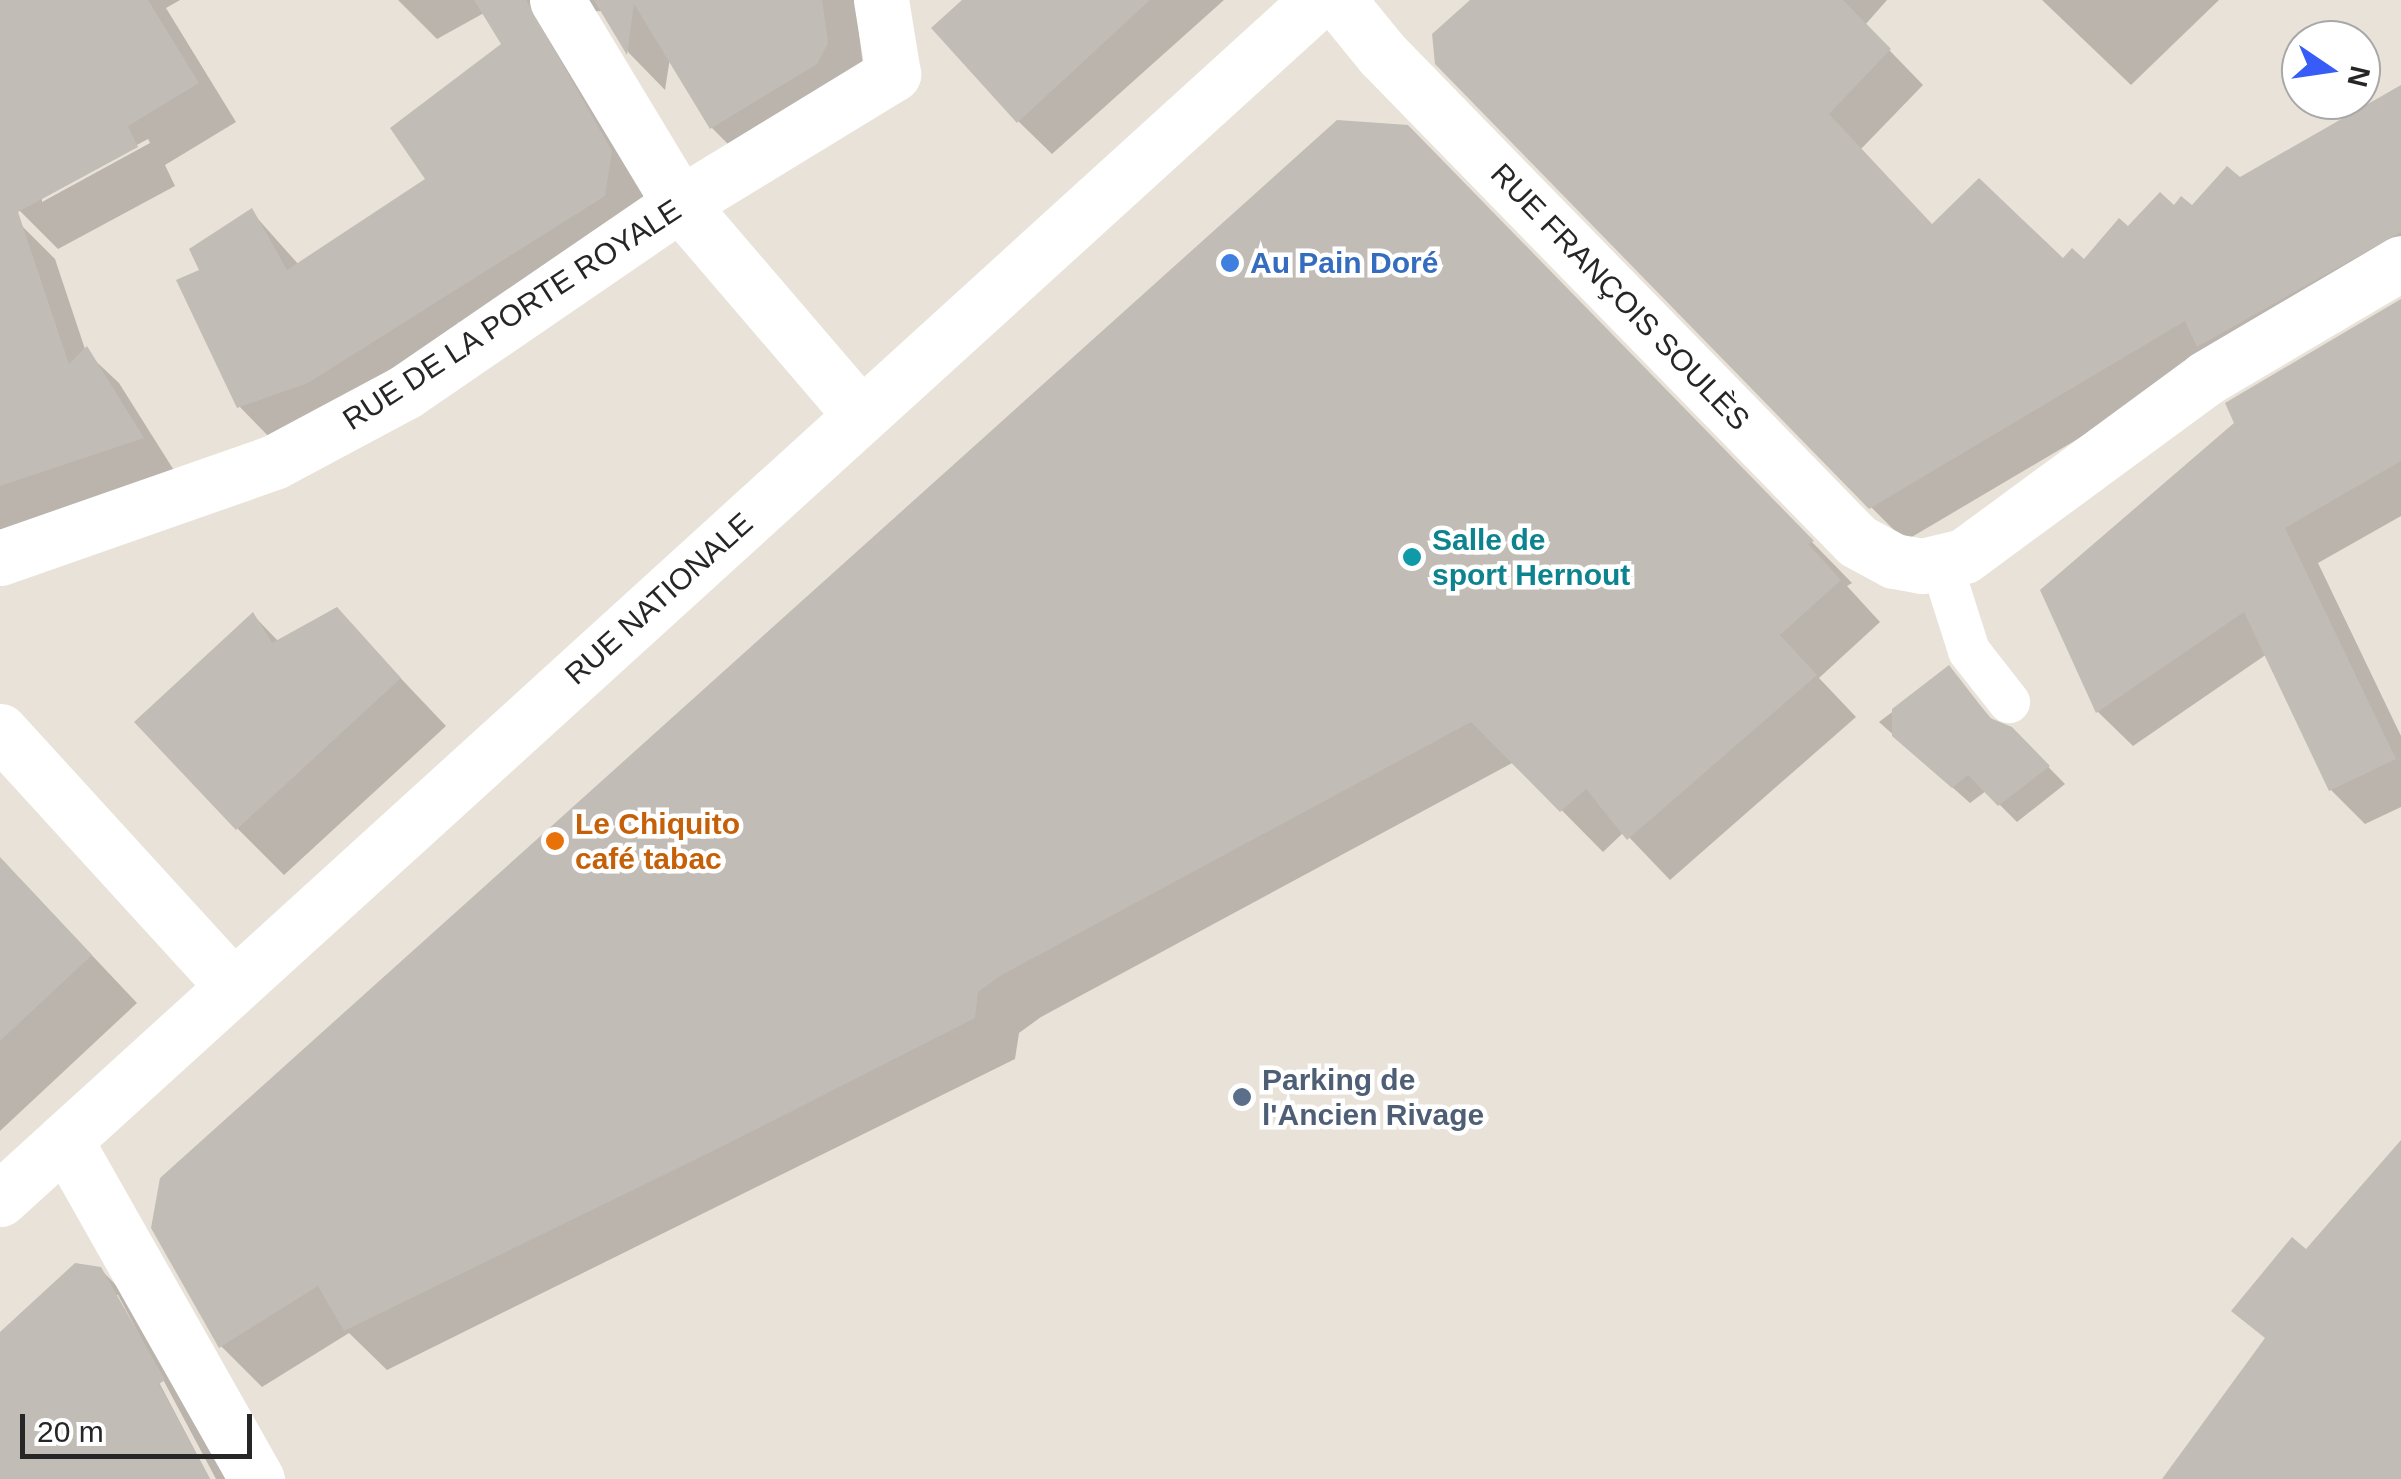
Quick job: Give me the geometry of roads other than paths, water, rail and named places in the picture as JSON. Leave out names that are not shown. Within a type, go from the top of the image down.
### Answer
[{"type":"street","points":[[557,0],[680,204],[861,416]]},
{"type":"street","name":"RUE DE LA PORTE ROYALE","points":[[0,558],[307,446],[405,392],[680,204],[894,74],[881,0]]},
{"type":"street","name":"RUE NATIONALE","points":[[0,1198],[1318,0]]},
{"type":"street","name":"RUE FRANÇOIS SOULÈS","points":[[1338,0],[1382,54],[1857,540],[1894,561],[1931,564]]},
{"type":"street","points":[[1931,564],[1986,542],[2206,378],[2401,263]]},
{"type":"street","points":[[0,731],[233,986]]},
{"type":"street","points":[[64,1140],[258,1479]]},
{"type":"lane","points":[[1931,564],[1969,651],[2009,702]]},
{"type":"place","name":"Au Pain Doré","points":[[1230,263]]},
{"type":"place","name":"Salle de sport Hernout","points":[[1412,557]]},
{"type":"place","name":"Le Chiquito café tabac","points":[[555,841]]},
{"type":"place","name":"Parking de l'Ancien Rivage","points":[[1242,1097]]}]
